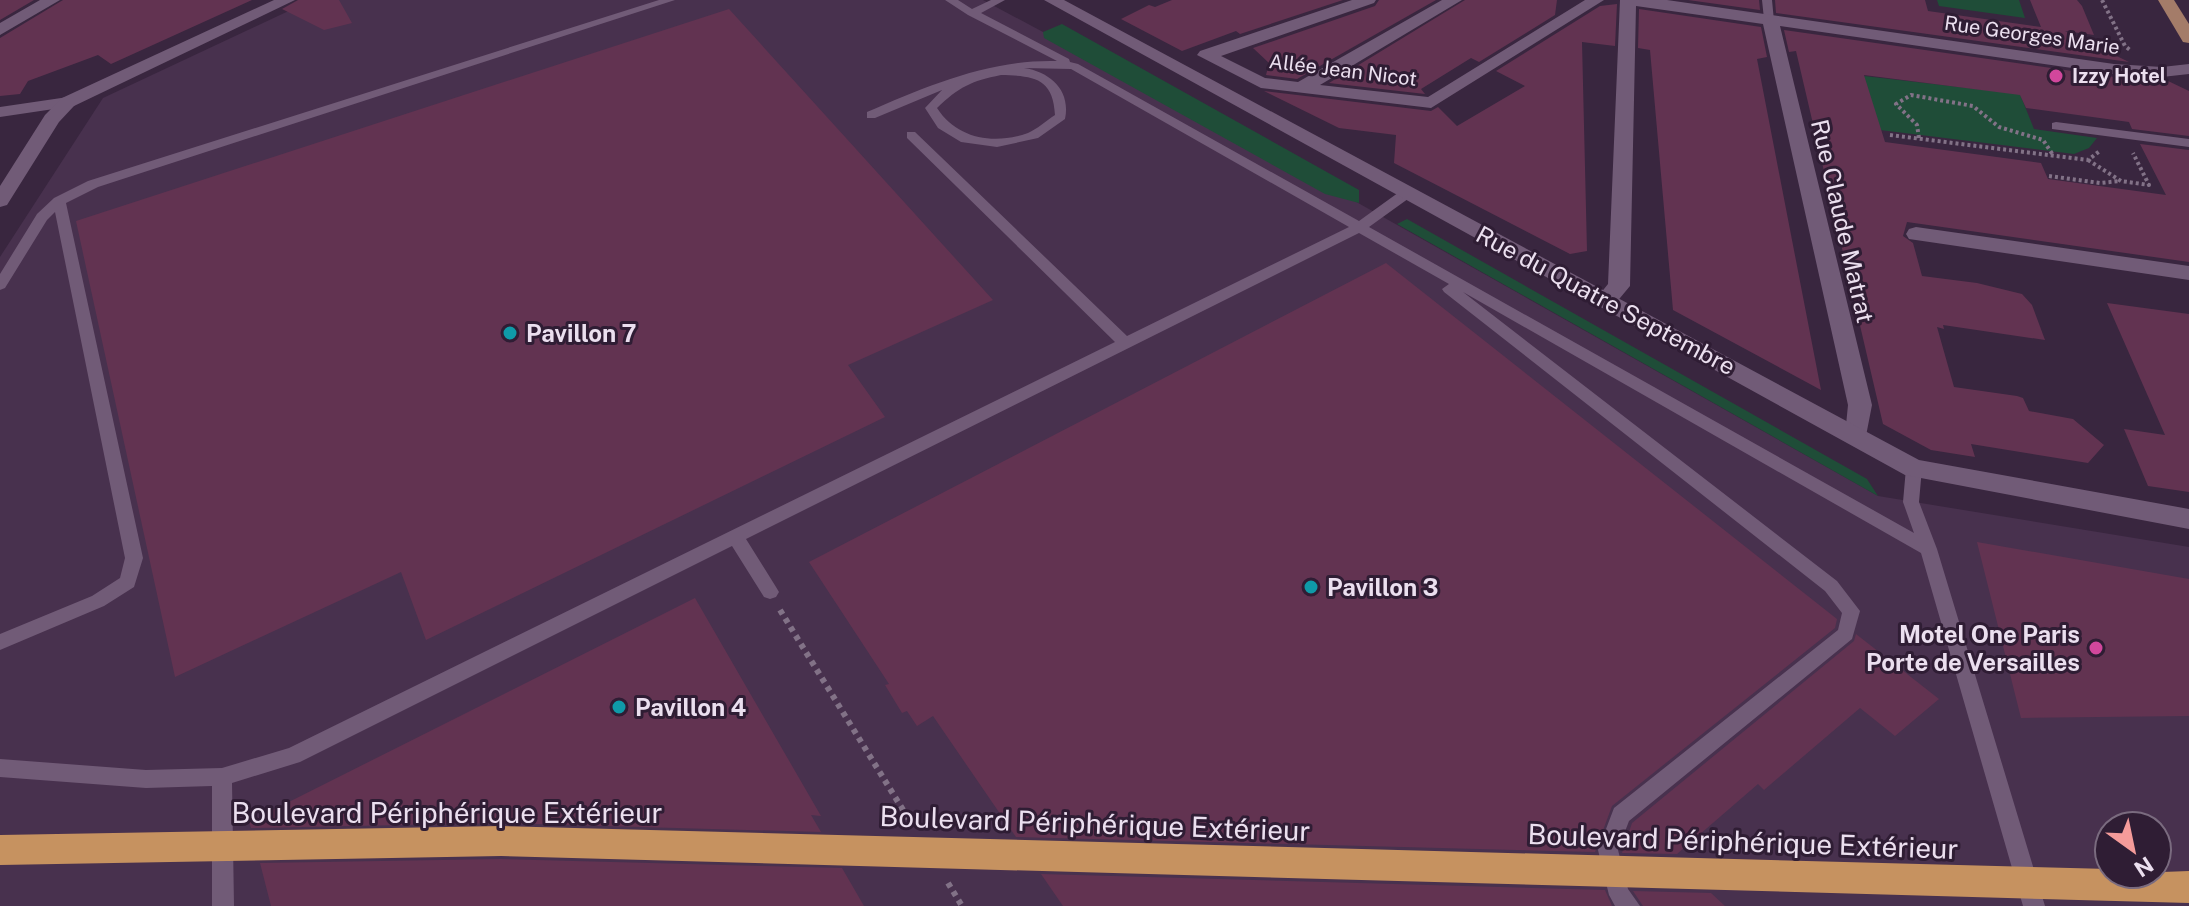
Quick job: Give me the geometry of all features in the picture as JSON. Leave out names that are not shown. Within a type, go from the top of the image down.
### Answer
[{"type":"highway","name":"Boulevard Périphérique Extérieur","points":[[0,850],[501,841],[2189,887]]},
{"type":"main road","points":[[2166,0],[2189,38]]},
{"type":"street","points":[[0,30],[52,0]]},
{"type":"street","points":[[0,112],[68,102],[287,0]]},
{"type":"street","name":"Rue du Quatre Septembre","points":[[1052,0],[1914,468],[2189,519]]},
{"type":"street","name":"Allée Jean Nicot","points":[[1368,0],[1206,55],[1261,83],[1431,103],[1596,0]]},
{"type":"street","points":[[1301,88],[1454,0]]},
{"type":"street","points":[[1607,299],[1619,286],[1630,0]]},
{"type":"street","name":"Rue Georges Marie","points":[[1630,0],[1768,10],[2114,69],[2162,72],[2189,69]]},
{"type":"street","name":"Rue Claude Matrat","points":[[1768,10],[1860,405],[1857,435]]},
{"type":"street","points":[[0,201],[52,119],[68,102]]},
{"type":"street","points":[[1916,234],[2189,273]]},
{"type":"lane","points":[[0,285],[42,217],[59,201],[129,171],[670,0]]},
{"type":"lane","points":[[950,0],[1074,66],[1928,549]]},
{"type":"lane","points":[[972,13],[1000,0]]},
{"type":"lane","points":[[871,115],[939,87],[997,70],[1030,73],[1051,83],[1060,97],[1061,116],[1034,135],[997,143],[965,139],[942,125],[931,108],[946,90],[983,70],[1028,62],[1074,66]]},
{"type":"lane","points":[[2056,126],[2189,143]]},
{"type":"lane","points":[[911,135],[1125,343]]},
{"type":"lane","points":[[0,768],[146,779],[222,777],[293,756],[1359,228],[1407,193]]},
{"type":"lane","points":[[0,642],[98,601],[128,582],[134,558],[59,201]]},
{"type":"lane","points":[[1404,254],[1831,586],[1851,611],[1846,634],[1621,815],[1608,850],[1619,895],[1629,906]]},
{"type":"lane","points":[[1914,468],[1911,502],[1928,549],[2034,906]]},
{"type":"lane","points":[[735,536],[770,592]]},
{"type":"lane","points":[[222,777],[223,906]]},
{"type":"path","points":[[2095,0],[2102,0],[2125,46],[2134,53]]},
{"type":"path","points":[[1919,138],[1917,125],[1896,104],[1911,95],[1973,106],[1999,127],[2043,140],[2053,156]]},
{"type":"path","points":[[2088,160],[2120,134]]},
{"type":"path","points":[[1890,135],[2088,160],[2121,181]]},
{"type":"path","points":[[2049,176],[2100,183],[2121,181],[2149,185],[2130,148]]},
{"type":"path","points":[[770,592],[913,828]]},
{"type":"path","points":[[946,880],[962,906]]},
{"type":"shaded area","points":[[312,0],[983,0],[1043,32],[1060,35],[1878,496],[2189,547],[2189,906],[0,906],[0,257],[103,98]]},
{"type":"green space","points":[[1937,0],[2019,0],[2025,18],[1939,6]]},
{"type":"green space","points":[[1062,24],[1359,190],[1359,203],[1325,194],[1044,38],[1043,32]]},
{"type":"green space","points":[[1864,76],[2020,94],[2034,129],[2097,138],[2089,148],[2074,154],[1880,130]]},
{"type":"green space","points":[[1407,219],[1867,479],[1878,496],[1397,224]]},
{"type":"building","points":[[0,0],[34,0],[0,20]]},
{"type":"building","points":[[63,0],[252,0],[111,64],[98,55],[28,81],[20,94],[0,96],[0,38]]},
{"type":"building","points":[[298,0],[339,0],[352,23],[324,30],[282,9]]},
{"type":"building","points":[[1172,0],[1343,0],[1240,34],[1236,31],[1182,51],[1121,19],[1149,5],[1155,7]]},
{"type":"building","points":[[1379,0],[1436,0],[1297,79],[1266,75],[1269,63],[1253,48],[1375,6]]},
{"type":"building","points":[[1465,0],[1557,0],[1555,15],[1479,62],[1471,58],[1421,89],[1425,94],[1329,83]]},
{"type":"building","points":[[1688,0],[1759,0],[1760,10]]},
{"type":"building","points":[[1775,0],[1925,0],[1928,11],[2041,27],[2030,0],[2077,0],[2094,35],[2065,31],[2129,62],[1776,13]]},
{"type":"building","points":[[1617,4],[1615,46],[1582,42],[1587,251],[1570,254],[1394,163],[1396,135],[1339,128],[1264,91],[1431,111],[1438,107],[1457,126],[1525,86],[1496,71],[1600,6]]},
{"type":"building","name":"Pavillon 7","points":[[729,9],[993,300],[848,365],[885,417],[426,640],[401,572],[175,677],[76,221]]},
{"type":"building","points":[[1639,9],[1761,27],[1767,57],[1757,59],[1821,390],[1673,310],[1650,50],[1638,48]]},
{"type":"building","points":[[1784,30],[2114,77],[2166,80],[2189,91],[2189,136],[2132,129],[2129,122],[2026,108],[2020,95],[1864,75],[1885,142],[2041,163],[2048,179],[2166,195],[2140,144],[2189,150],[2189,262],[1907,222],[1903,236],[1913,243],[1922,276],[1977,283],[2022,294],[2032,305],[2045,340],[1943,325],[1944,329],[1937,327],[1954,387],[2017,396],[2023,398],[2029,411],[2073,419],[2104,445],[2088,463],[1971,444],[1975,457],[1931,450],[1883,424],[1796,51],[1789,52]]},
{"type":"building","name":"Pavillon 3","points":[[1386,263],[1837,619],[1835,628],[1612,806],[1595,852],[1016,837],[933,716],[917,726],[907,711],[902,713],[885,685],[889,684],[809,562]]},
{"type":"building","points":[[2107,303],[2189,314],[2189,492],[2148,486],[2124,429],[2165,435]]},
{"type":"building","name":"Motel One Paris Porte de Versailles","points":[[1977,542],[2189,579],[2189,716],[2021,718]]},
{"type":"building","points":[[695,598],[821,816],[811,815],[821,832],[501,823],[251,828],[249,822]]},
{"type":"building","points":[[1856,634],[1939,699],[1895,736],[1860,708],[1764,790],[1758,784],[1677,854],[1622,853],[1632,823],[1854,641]]},
{"type":"building","points":[[501,859],[842,868],[864,906],[271,906],[260,863]]},
{"type":"building","points":[[1041,874],[1605,890],[1612,906],[1063,906]]},
{"type":"building","points":[[1633,891],[1711,893],[1725,906],[1643,906]]},
{"type":"place","name":"Izzy Hotel","points":[[2056,76]]},
{"type":"place","name":"Pavillon 7","points":[[510,333]]},
{"type":"place","name":"Pavillon 3","points":[[1311,587]]},
{"type":"place","name":"Motel One Paris Porte de Versailles","points":[[2096,648]]},
{"type":"place","name":"Pavillon 4","points":[[619,707]]}]
